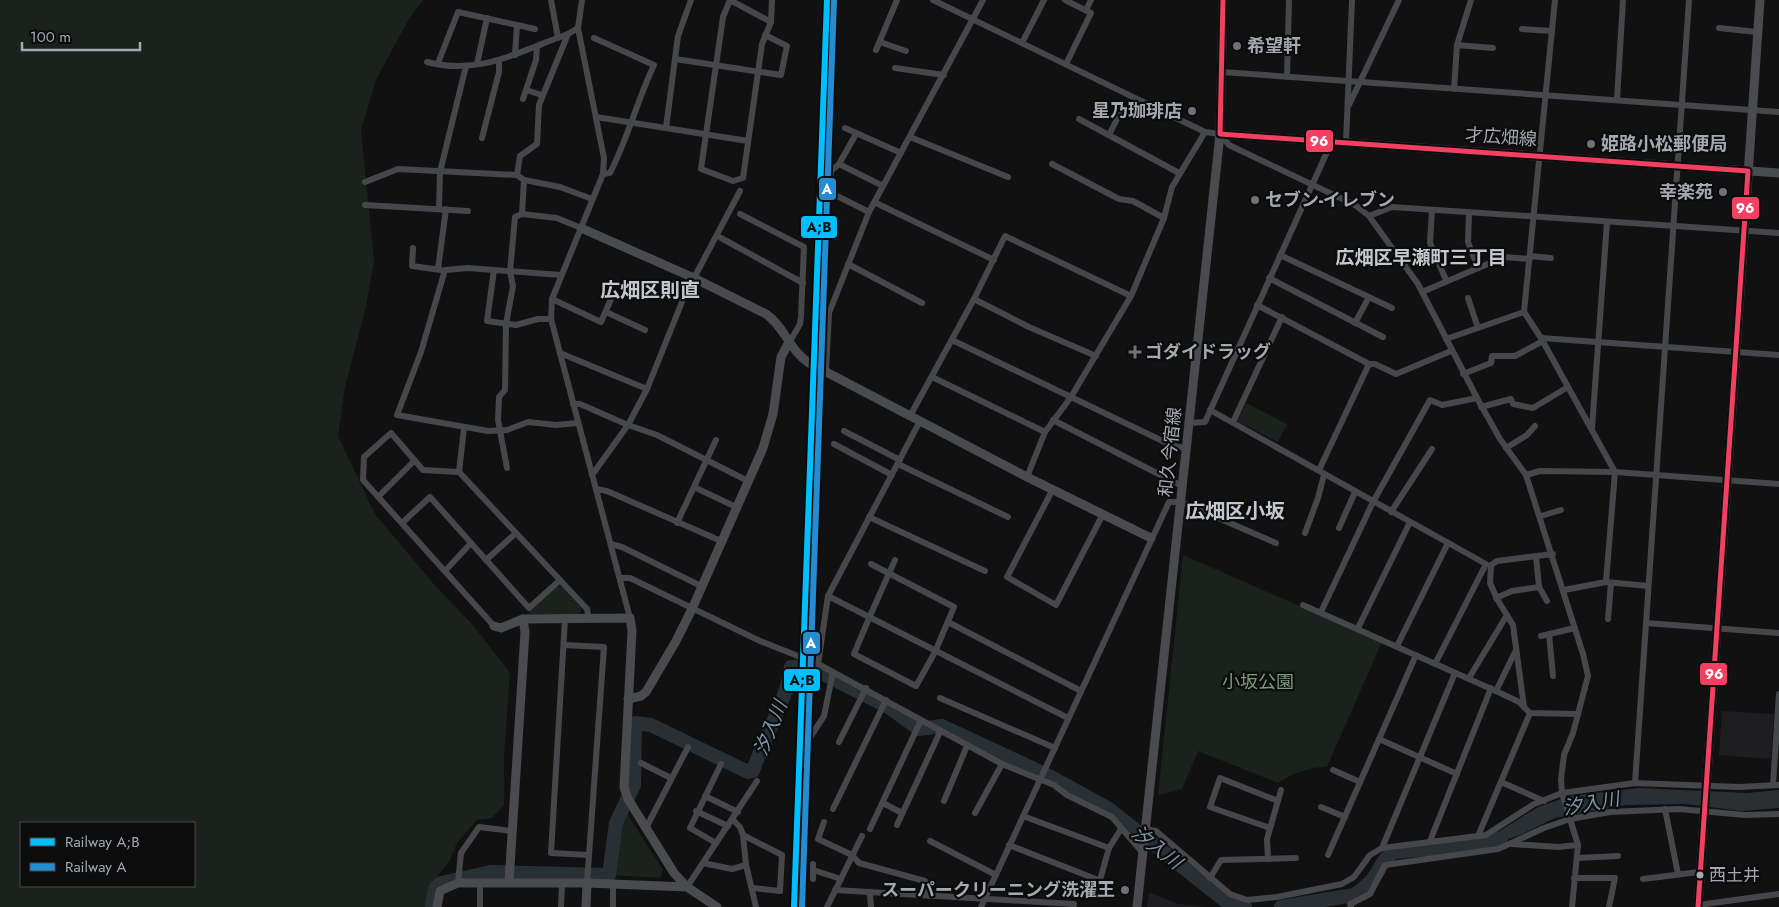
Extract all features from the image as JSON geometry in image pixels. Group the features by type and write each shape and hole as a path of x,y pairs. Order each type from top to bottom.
{"street":[{"path":"551,0 558,38"},
{"path":"582,0 578,28 604,158 603,174 552,299 551,319 630,618 632,631 624,787 628,799 647,826 674,873 687,887 717,907"},
{"path":"666,128 678,36 690,0"},
{"path":"771,22 730,0 724,17 701,170 733,181 743,178 758,71 765,35 771,22 772,0"},
{"path":"876,50 897,0"},
{"path":"826,371 829,313 869,212 876,203 883,186 944,75 982,0"},
{"path":"1022,43 1044,0"},
{"path":"1064,0 1091,13 1066,64"},
{"path":"1086,10 1091,0"},
{"name":"和久今宿線","path":"1137,907 1220,134 1223,0"},
{"path":"1287,77 1289,0"},
{"path":"1346,142 1352,0"},
{"path":"1348,108 1399,0"},
{"path":"1454,89 1457,45 1471,0"},
{"path":"1555,0 1524,312 1542,340 1615,472 1608,582 1608,619"},
{"path":"1617,100 1623,0"},
{"path":"1635,783 1689,0"},
{"path":"1760,0 1702,812 1698,906 1779,894"},
{"path":"937,1 1205,132 1220,134 1228,145 1312,183 1355,205 1369,216 1422,292 1481,406 1506,448 1526,475 1564,590 1588,676 1564,755 1562,793 1578,845 1572,907"},
{"path":"438,63 458,12 535,29"},
{"path":"477,64 487,18"},
{"path":"515,55 517,25"},
{"path":"427,62 466,66 500,61 568,34 578,28"},
{"path":"1719,28 1757,32"},
{"path":"1522,29 1552,31"},
{"path":"517,175 521,154 537,144 539,105 568,34"},
{"path":"675,59 781,75 787,46 765,35"},
{"path":"594,38 654,65 629,123 626,142 610,173 603,174"},
{"path":"880,42 906,51"},
{"path":"1457,45 1493,48"},
{"path":"523,99 536,60 537,46"},
{"path":"482,138 499,72 500,61"},
{"path":"466,66 440,172 442,208 441,270 421,352 397,415 464,428 500,431 528,422 556,425 578,423"},
{"path":"895,68 944,75"},
{"path":"1222,72 1779,112"},
{"path":"526,90 542,95"},
{"path":"1109,135 1122,109"},
{"path":"596,117 748,140"},
{"path":"1079,119 1179,173"},
{"path":"845,128 901,152"},
{"path":"1027,477 1046,432 1071,397 1131,296 1164,218 1172,187 1205,132"},
{"path":"856,134 839,164 832,171 829,192 869,212"},
{"name":"才広畑線","path":"1220,134 1779,173"},
{"path":"910,137 1008,177"},
{"path":"1190,422 1205,422 1332,141"},
{"path":"839,164 883,186"},
{"path":"1052,164 1119,200 1133,200 1164,218"},
{"path":"365,182 398,169 440,172 467,171 517,175 524,180 560,187 592,199"},
{"path":"522,214 524,180"},
{"path":"592,475 628,425 647,389 693,278 740,191"},
{"path":"876,203 994,260"},
{"path":"365,206 405,209 442,208 468,211"},
{"path":"1369,216 1392,207 1779,233"},
{"path":"1432,210 1430,243 1446,280"},
{"path":"1470,212 1468,242 1478,268"},
{"path":"507,468 500,431 500,397 505,390 506,324 513,286 510,272 515,217 522,214 557,218 693,278 770,317 783,330 788,344 801,358 1027,477 1151,538"},
{"path":"628,699 640,696 646,692 676,641 692,609 770,430 781,357 800,324 804,247 740,214"},
{"path":"1592,430 1607,222"},
{"path":"910,416 974,299 1005,236 1131,296"},
{"path":"721,238 802,282"},
{"path":"413,248 412,266 441,270 468,268 561,275"},
{"path":"1280,254 1392,308"},
{"path":"1422,292 1446,280 1504,257 1551,258"},
{"path":"848,264 922,303"},
{"path":"494,270 487,321 516,325 538,319 551,319"},
{"path":"1269,278 1383,337"},
{"path":"1355,323 1369,297"},
{"path":"1468,298 1478,328"},
{"path":"552,299 601,322 611,299"},
{"path":"974,299 1029,327 1096,356"},
{"path":"1257,305 1282,317 1328,344 1369,364 1375,364 1396,374 1451,351"},
{"path":"606,312 645,330"},
{"path":"1446,339 1524,312"},
{"path":"1233,422 1282,317"},
{"path":"952,340 1173,446 1186,448"},
{"path":"1463,374 1491,363 1492,356 1515,356 1542,340 1599,342 1779,355"},
{"path":"560,353 647,389"},
{"path":"1305,533 1318,498 1321,473 1369,364"},
{"path":"932,377 1046,432"},
{"path":"1481,406 1511,398 1513,404 1532,408 1568,388"},
{"path":"1321,612 1373,502 1430,400 1442,405 1477,398"},
{"path":"573,404 580,404 628,425 658,435 748,482"},
{"path":"1210,410 1391,512 1489,564"},
{"path":"818,664 828,596 920,420"},
{"path":"1053,420 1182,486"},
{"path":"1506,448 1526,435 1535,426"},
{"path":"459,472 464,428"},
{"path":"844,431 899,462 1008,517"},
{"path":"589,620 587,609 459,472 423,470 391,433 364,457 363,480 494,626 502,628 523,619 589,620 630,618"},
{"path":"677,523 716,440"},
{"path":"834,444 892,475"},
{"path":"1391,512 1432,449"},
{"path":"378,496 414,461"},
{"path":"1526,475 1540,471 1615,472 1779,484"},
{"path":"694,487 736,506"},
{"path":"596,489 606,491 721,541"},
{"path":"1053,489 1007,577 1056,605 1103,514"},
{"path":"1339,528 1355,492"},
{"path":"402,523 430,497 529,608 560,580"},
{"path":"981,907 1169,502 1181,502 1276,543"},
{"path":"1541,516 1561,510"},
{"path":"869,517 985,571"},
{"path":"1358,628 1410,522"},
{"path":"486,560 516,533"},
{"path":"445,571 471,543"},
{"path":"1397,646 1448,543"},
{"path":"611,544 622,547 701,586"},
{"path":"1435,664 1489,564 1497,561 1553,554"},
{"path":"1536,556 1539,587 1547,601"},
{"path":"871,564 889,573 954,607 935,652 916,686 854,654 868,617 889,573 895,560"},
{"path":"1489,564 1490,583 1496,598 1513,625 1515,652 1524,707"},
{"path":"620,578 630,578 760,641 818,664 866,688 940,732 1002,764 1040,779 1112,817 1121,829 1143,849"},
{"path":"1564,590 1608,582 1648,586"},
{"path":"1496,598 1512,591 1539,587"},
{"path":"828,596 1068,718"},
{"path":"1304,605 1469,678 1524,707 1530,713 1578,714"},
{"path":"1469,678 1507,615"},
{"path":"509,882 524,632 523,619"},
{"path":"565,619 551,853 589,855"},
{"path":"948,622 1081,691"},
{"path":"1646,623 1779,633"},
{"path":"1541,636 1575,628"},
{"path":"1549,634 1553,676"},
{"path":"564,645 604,648 586,907"},
{"path":"1430,841 1493,690 1515,652"},
{"path":"1328,855 1416,655"},
{"path":"811,736 824,716 833,672"},
{"path":"1382,848 1455,673"},
{"path":"839,742 866,688"},
{"path":"1145,829 1156,831 1230,894 1247,900 1277,897 1342,884 1354,877 1370,856 1382,848 1486,835 1544,801 1562,793 1635,783 1739,787 1776,785 1779,694"},
{"path":"940,698 1054,748"},
{"path":"833,809 886,700"},
{"path":"1478,836 1530,713"},
{"path":"870,829 921,720"},
{"path":"897,825 940,732"},
{"path":"1379,740 1457,774"},
{"path":"944,801 967,746"},
{"path":"647,826 688,747"},
{"path":"641,763 671,778"},
{"path":"716,843 690,828 696,811 720,764"},
{"path":"976,813 1002,764"},
{"path":"1333,770 1360,782"},
{"path":"1270,828 1210,807 1220,778 1278,801"},
{"path":"687,887 757,781"},
{"path":"1501,782 1544,801"},
{"path":"1268,859 1267,838 1281,790"},
{"path":"704,796 738,812"},
{"path":"882,803 902,813"},
{"path":"1321,807 1345,817"},
{"path":"1665,809 1678,874"},
{"path":"1350,907 1350,904 1370,894 1385,865 1498,849 1544,828 1570,819 1610,812 1665,809 1779,814"},
{"path":"696,811 728,826"},
{"path":"1023,816 1109,848"},
{"path":"733,820 740,827 743,835 746,865 756,907"},
{"path":"824,822 818,838 852,855 859,863 925,881 929,896"},
{"path":"458,883 460,853 480,828 512,831"},
{"path":"1010,845 1103,882 1109,848 1121,829"},
{"path":"743,835 782,856 780,891 752,888"},
{"path":"828,907 862,836"},
{"path":"930,841 996,875"},
{"path":"1510,844 1558,847 1578,845"},
{"path":"1576,858 1618,856"},
{"path":"1210,878 1222,860 1296,858"},
{"path":"702,863 732,869 746,865"},
{"path":"814,879 813,867 841,879"},
{"path":"1643,879 1699,872"},
{"path":"1574,878 1615,878 1609,907"},
{"path":"437,907 440,891 458,883 587,883 687,887"},
{"path":"480,883 480,907"},
{"path":"561,907 562,883"},
{"path":"613,884 613,907"},
{"path":"835,890 870,894 985,898 1074,904 1073,907"},
{"path":"870,894 871,907"}],"shaded area":[{"path":"1722,711 1774,714 1771,759 1719,755"},
{"path":"1149,892 1178,904 1206,907 1147,907"}],"green space":[{"path":"0,0 423,0 409,19 376,80 361,130 374,261 366,307 345,387 338,436 375,514 438,589 473,625 510,673 504,757 504,805 492,818 477,820 457,843 449,862 438,875 428,897 427,907 0,907"},
{"path":"1246,403 1287,424 1278,442 1237,421"},
{"name":"小坂公園","path":"1183,555 1382,642 1327,767 1301,771 1278,783 1198,751 1182,789 1158,795"},
{"path":"557,586 562,587 582,609 579,615 530,614 529,612"},
{"path":"624,809 663,870 660,878 611,875 617,824"}],"water":[{"path":"1639,788 1747,793 1779,790 1779,808 1741,811 1687,804 1626,805 1555,818 1520,835 1494,844 1458,841 1490,837 1538,807 1570,796"}],"waterway":[{"name":"汐入川","path":"432,907 435,889 441,883 491,872 609,875 616,823 634,785 635,723 651,725 748,772 753,771 780,706 791,667 808,666 890,708 919,729 942,726 1049,776 1109,809 1228,903 1245,907"},
{"name":"汐入川","path":"1281,907 1354,895 1370,882 1386,858 1395,852 1483,844 1501,838"}],"rail line":[{"name":"A;B","path":"794,907 827,0"},
{"name":"A","path":"802,907 834,0"}],"transit line":[{"name":"96","path":"1223,0 1220,134 1748,171 1698,907"}],"place":[{"name":"希望軒","path":"1237,46"},
{"name":"星乃珈琲店","path":"1192,111"},
{"name":"姫路小松郵便局","path":"1591,144"},
{"name":"幸楽苑","path":"1723,192"},
{"name":"セブン-イレブン","path":"1255,200"},
{"name":"ゴダイドラッグ","path":"1135,352"},
{"name":"西土井","path":"1700,875"},
{"name":"スーパークリーニング洗濯王","path":"1125,890"}],"district":[{"name":"広畑区早瀬町三丁目","path":"1421,257"},
{"name":"広畑区則直","path":"650,290"},
{"name":"広畑区小坂","path":"1235,511"}]}
